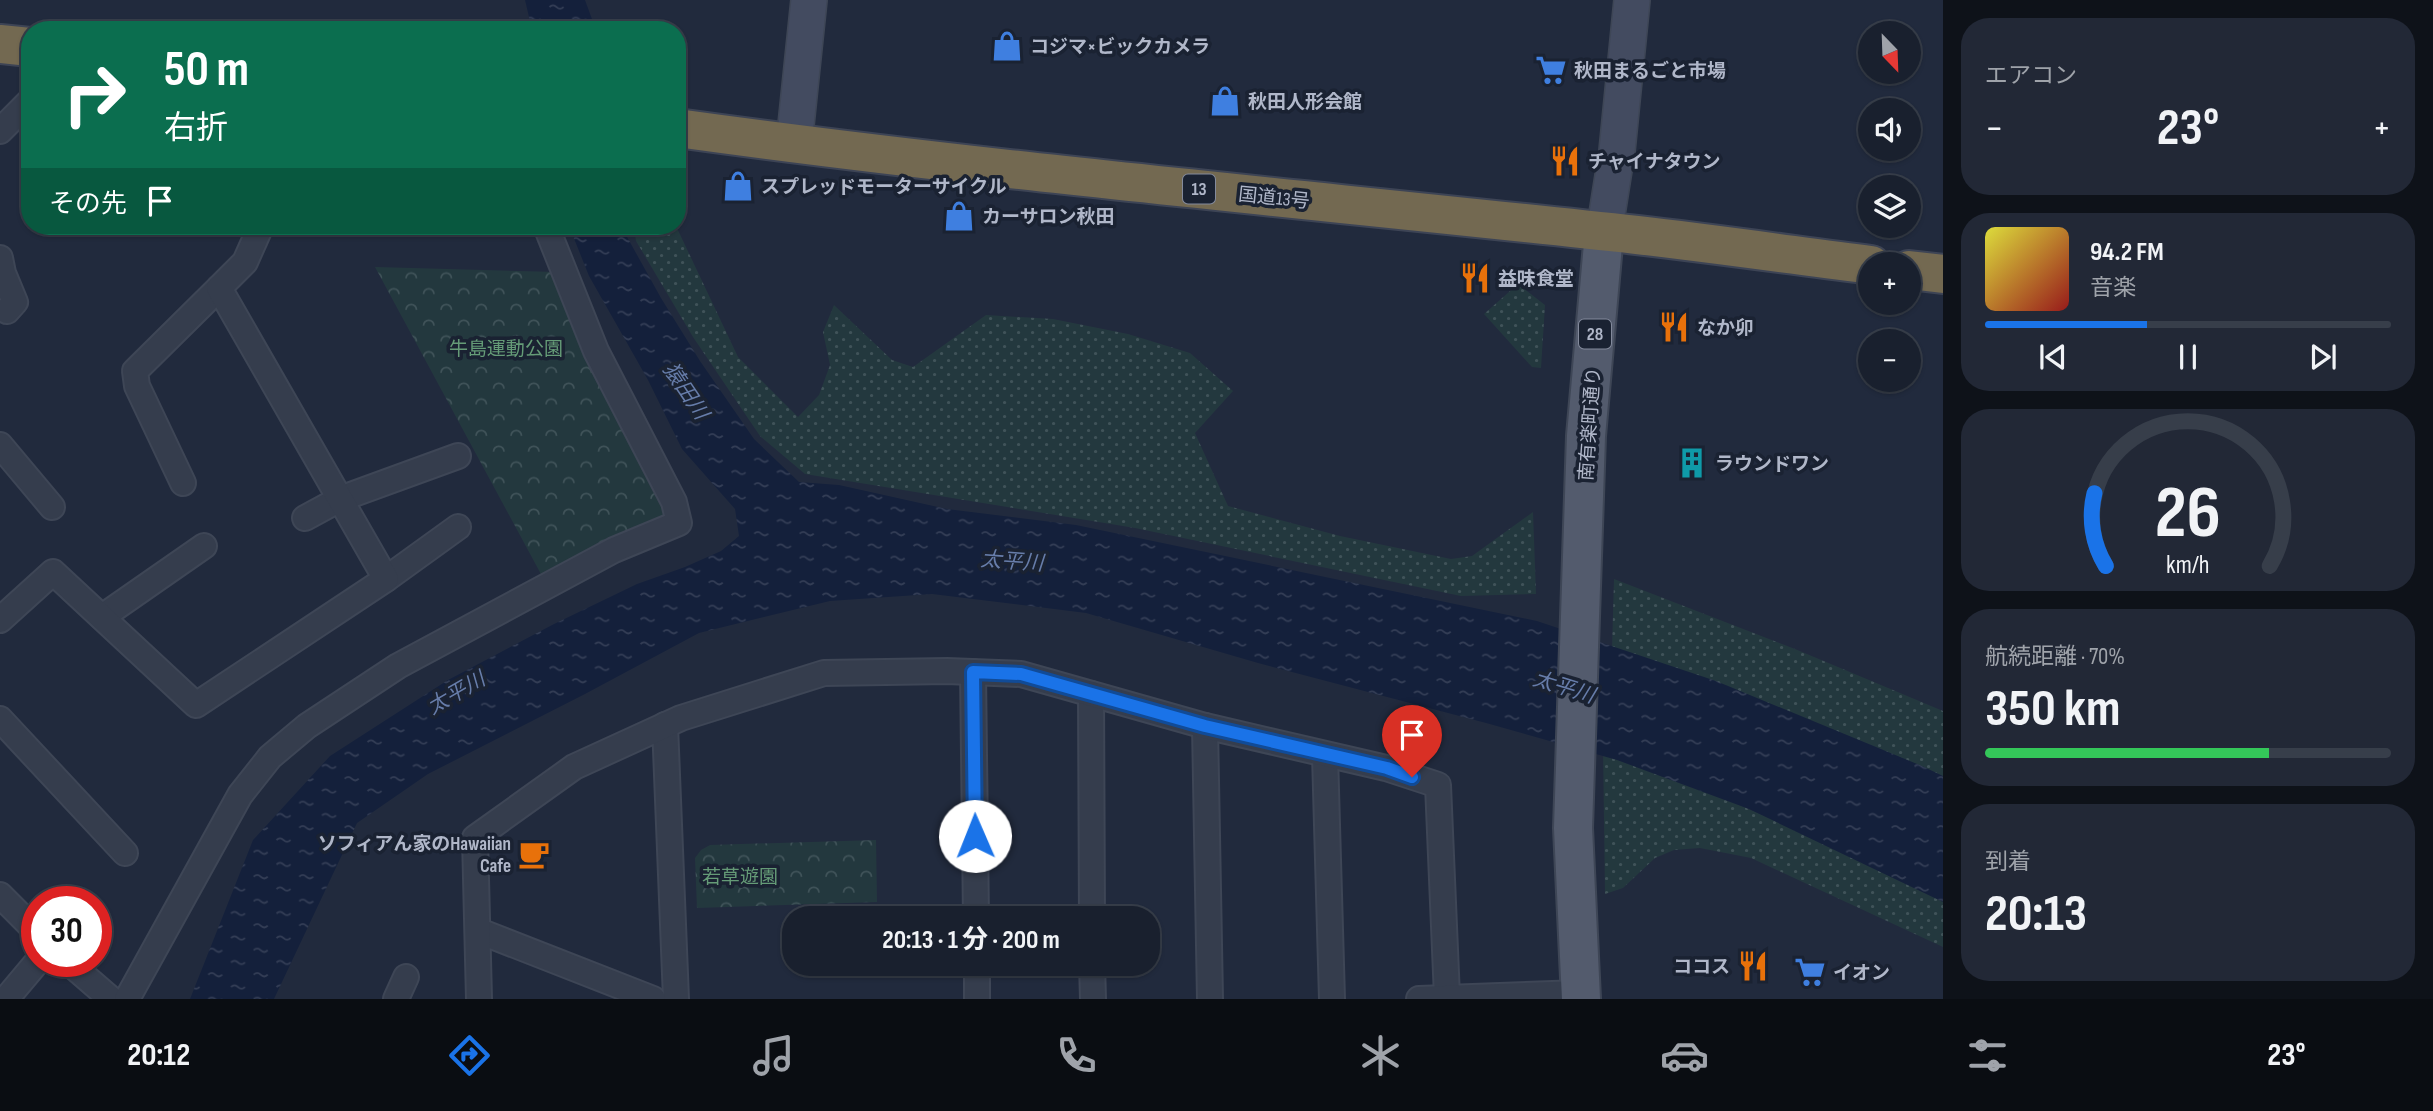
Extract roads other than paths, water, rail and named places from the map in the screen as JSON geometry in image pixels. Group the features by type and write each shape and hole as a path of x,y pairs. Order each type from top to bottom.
{"highway":[{"path":"0,44 21,46"},
{"name":"国道13号","path":"686,129 794,144 1858,263"},
{"path":"1921,271 1943,274"}],"main road":[{"name":"南有楽町通り","path":"1581,996 1573,828 1586,436 1604,233"}],"street":[{"path":"794,144 809,0"},
{"path":"1604,233 1617,151 1632,0"},
{"path":"0,131 21,110"},
{"path":"183,483 137,386 135,371 245,262 257,235"},
{"path":"127,999 240,795 270,757 307,726 398,666 614,550 679,523 674,502 596,351 550,235"},
{"path":"0,258 15,302 7,311"},
{"path":"219,288 386,579"},
{"path":"0,445 52,507"},
{"path":"305,518 340,499 458,456"},
{"path":"0,620 53,572 196,705 386,579 458,527"},
{"path":"102,617 204,546"},
{"path":"973,672 976,906"},
{"path":"479,999 475,838 574,767 681,718 824,673 973,672 1021,674 1205,726 1387,768 1438,785 1447,997"},
{"path":"1091,694 1092,906"},
{"path":"0,719 125,853"},
{"path":"665,725 676,999"},
{"path":"1205,726 1210,999"},
{"path":"1325,755 1332,999"},
{"path":"0,895 21,916"},
{"path":"479,931 653,999"},
{"path":"977,976 978,999"},
{"path":"1092,976 1093,999"},
{"path":"6,999 25,977"},
{"path":"86,977 111,999"},
{"path":"1419,999 1581,996"}],"water":[{"path":"525,0 585,0 593,21 530,21"},
{"path":"573,235 626,235 700,361 754,439 799,482 839,485 947,509 1076,525 1537,621 1716,681 1922,766 1943,776 1943,902 1749,809 1617,760 1258,663 1086,613 932,594 830,601 699,633 428,774 357,823 274,999 190,999 253,840 330,756 448,680 637,584 721,551 739,536 735,509 682,449 648,380 589,276"}],"place":[{"name":"コジマ×ビックカメラ","path":"1007,46"},
{"name":"秋田まるごと市場","path":"1551,70"},
{"name":"秋田人形会館","path":"1225,101"},
{"name":"チャイナタウン","path":"1565,161"},
{"name":"スプレッドモーターサイクル","path":"738,186"},
{"name":"カーサロン秋田","path":"959,216"},
{"name":"益味食堂","path":"1475,278"},
{"name":"なか卯","path":"1674,327"},
{"name":"ラウンドワン","path":"1692,463"},
{"name":"ソフィアん家のHawaiian Cafe","path":"534,854"},
{"name":"ココス","path":"1753,966"},
{"name":"イオン","path":"1810,972"}],"park label":[{"name":"牛島運動公園","path":"506,348"},
{"name":"若草遊園","path":"740,876"}],"water label":[{"name":"猿田川","path":"686,391"},
{"name":"太平川","path":"1012,561"},
{"name":"太平川","path":"1564,687"},
{"name":"太平川","path":"456,693"}]}
